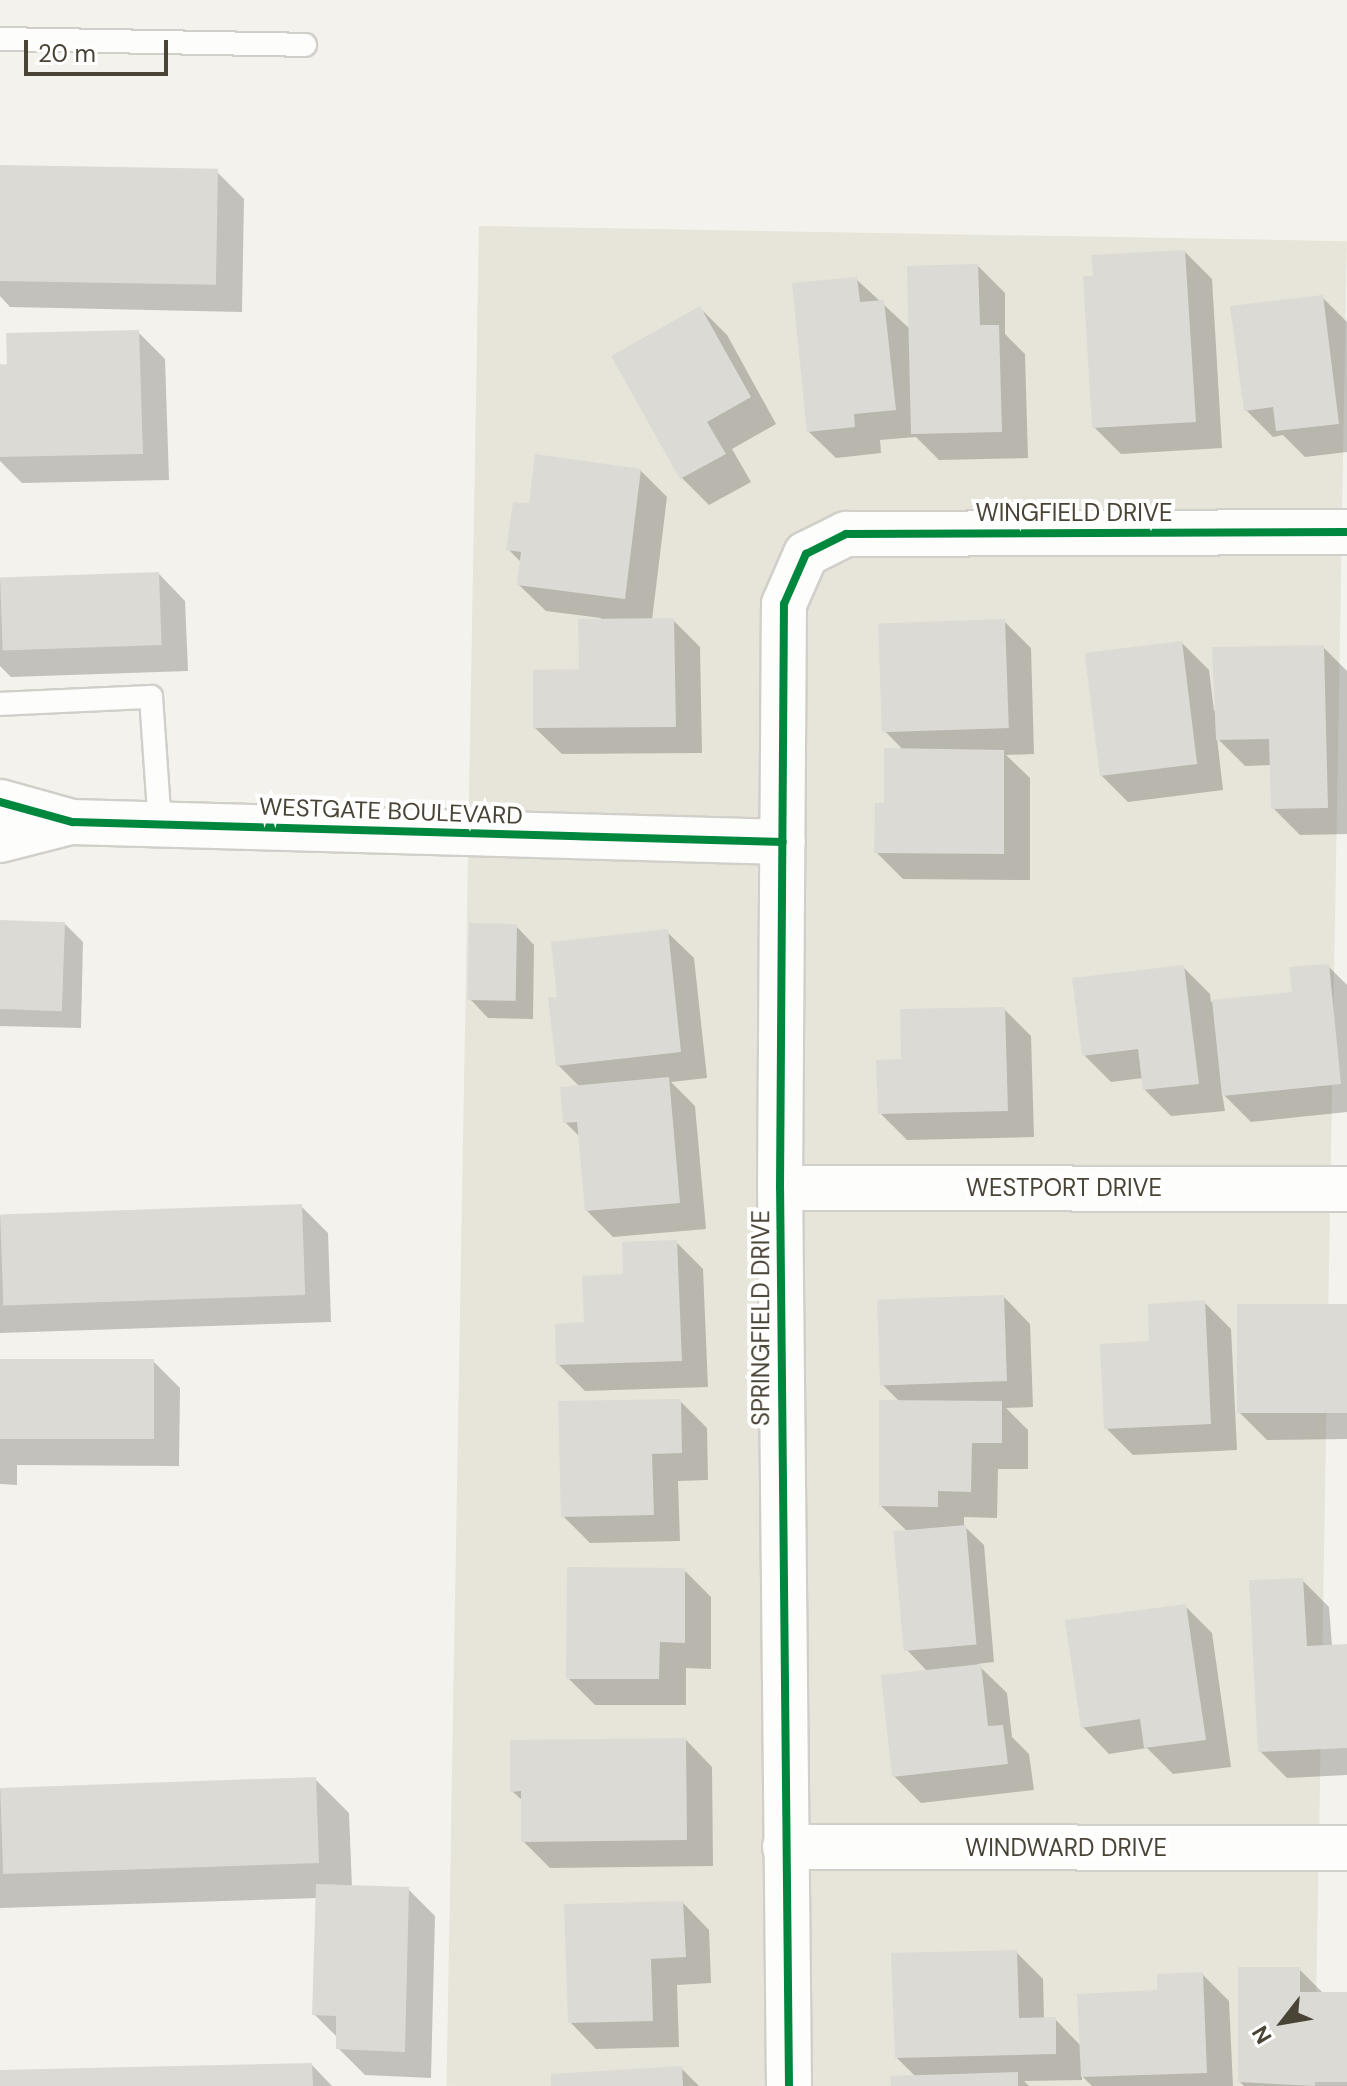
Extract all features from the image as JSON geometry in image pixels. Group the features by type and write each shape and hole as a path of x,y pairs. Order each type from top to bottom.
{"street":[{"name":"WINGFIELD DRIVE","path":"806,554 846,534 1347,532"},
{"name":"SPRINGFIELD DRIVE","path":"789,2086 780,1188 784,604 806,554"},
{"name":"WESTGATE BOULEVARD","path":"0,802 72,822 783,842"},
{"name":"WESTGATE BOULEVARD","path":"0,840 72,822"},
{"name":"WESTPORT DRIVE","path":"780,1188 1347,1189"},
{"name":"WINDWARD DRIVE","path":"785,1847 1347,1848"}],"lane":[{"path":"0,39 305,45"},
{"path":"0,704 151,697 160,825"}],"shaded area":[{"path":"479,226 1347,241 1315,2086 447,2086"}],"building":[{"path":"0,165 218,169 216,285 0,281"},
{"path":"1185,250 1196,422 1092,428 1083,276 1093,276 1091,255"},
{"path":"978,264 980,325 999,325 1002,432 911,434 907,266"},
{"path":"857,277 860,302 884,300 896,410 854,414 855,427 807,432 792,283"},
{"path":"1323,295 1339,424 1276,431 1273,407 1244,411 1230,306"},
{"path":"700,306 751,397 707,422 726,454 680,479 611,356"},
{"path":"139,330 143,454 0,457 0,364 7,365 6,333"},
{"path":"535,454 641,469 625,599 517,585 521,552 506,550 513,502 529,503"},
{"path":"159,572 162,645 3,651 0,578"},
{"path":"674,618 676,727 533,728 533,670 579,669 578,619"},
{"path":"1005,619 1009,728 882,732 878,623"},
{"path":"1182,641 1197,764 1100,776 1085,653"},
{"path":"1324,645 1328,808 1271,809 1269,739 1216,740 1212,647"},
{"path":"884,748 1004,750 1004,854 874,853 875,803 884,803"},
{"path":"0,920 65,922 62,1011 0,1009"},
{"path":"469,923 517,924 516,1001 468,1000"},
{"path":"668,929 681,1052 556,1066 548,997 557,997 551,942"},
{"path":"1329,964 1341,1084 1222,1096 1212,1000 1292,992 1289,967"},
{"path":"1184,965 1199,1084 1143,1090 1138,1049 1082,1056 1072,978"},
{"path":"1005,1007 1008,1111 878,1114 876,1060 901,1059 900,1009"},
{"path":"669,1077 680,1203 585,1211 577,1122 563,1123 560,1087"},
{"path":"302,1204 305,1295 3,1305 0,1215"},
{"path":"677,1240 682,1361 556,1365 555,1324 584,1322 582,1276 623,1274 622,1242"},
{"path":"1004,1295 1007,1381 880,1385 877,1299"},
{"path":"1205,1300 1211,1424 1104,1429 1100,1344 1149,1341 1148,1304"},
{"path":"1237,1304 1347,1304 1347,1413 1237,1413"},
{"path":"0,1359 154,1359 154,1439 0,1439"},
{"path":"681,1399 682,1453 652,1454 654,1515 561,1517 558,1401"},
{"path":"879,1400 1002,1401 1002,1443 972,1443 971,1492 938,1491 938,1507 879,1506"},
{"path":"966,1525 976,1645 904,1651 893,1531"},
{"path":"567,1567 685,1568 685,1643 660,1642 659,1679 566,1679"},
{"path":"1303,1578 1307,1646 1347,1644 1347,1748 1258,1752 1249,1580"},
{"path":"1186,1604 1206,1740 1144,1748 1140,1719 1081,1728 1065,1620"},
{"path":"981,1664 988,1726 1003,1725 1008,1764 892,1777 881,1675"},
{"path":"686,1738 687,1840 521,1842 521,1791 510,1792 510,1740"},
{"path":"316,1777 319,1863 3,1874 0,1788"},
{"path":"316,1884 409,1887 405,2052 336,2049 336,2016 312,2015"},
{"path":"683,1901 686,1957 651,1959 653,2021 568,2023 564,1904"},
{"path":"1017,1950 1019,2018 1056,2017 1056,2054 895,2058 891,1953"},
{"path":"1238,1967 1300,1967 1300,1992 1347,1992 1347,2082 1315,2082 1315,2086 1238,2082"},
{"path":"1203,1972 1207,2073 1081,2077 1077,1994 1157,1990 1157,1974"},
{"path":"312,2063 313,2086 0,2086 0,2070"},
{"path":"682,2066 683,2086 551,2086 551,2074"},
{"path":"1018,2072 1018,2086 891,2086 890,2076"}],"cycle path":[{"path":"789,2086 780,1188 784,604 806,554 846,534 1347,532"},
{"path":"0,802 72,822 783,842"}]}
